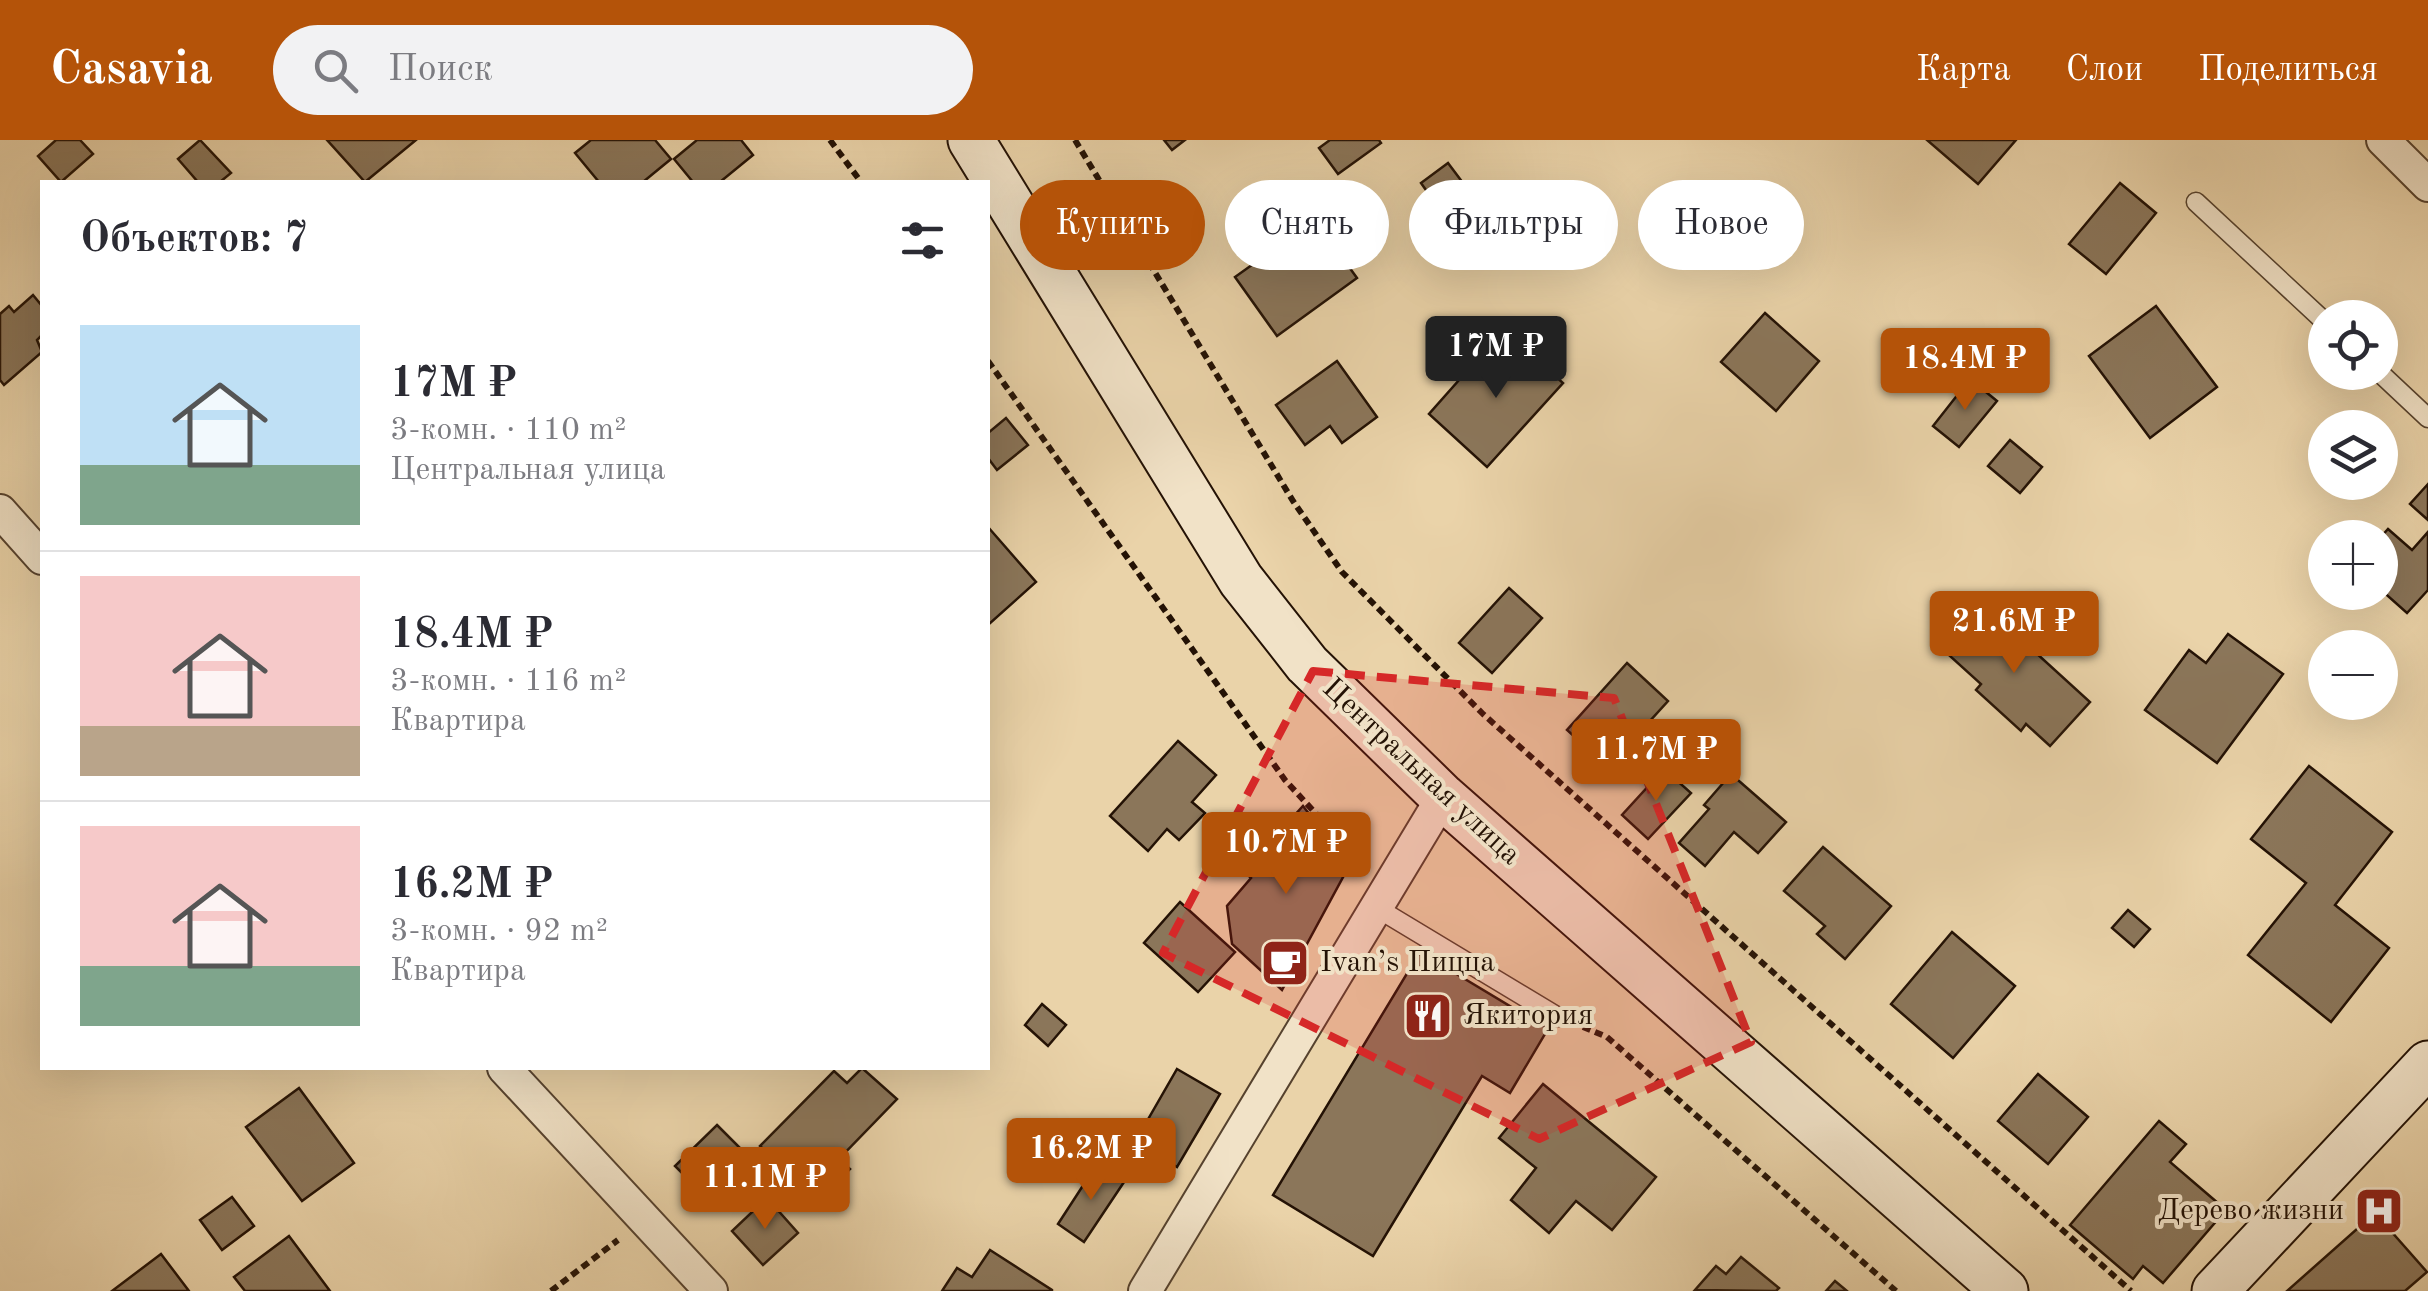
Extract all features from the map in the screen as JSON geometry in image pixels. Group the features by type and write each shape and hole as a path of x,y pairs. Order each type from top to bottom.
{"main road":[{"name":"Центральная улица","path":"971,140 1241,580 1307,664 1443,798 2005,1291"},
{"path":"2215,1291 2428,1064"}],"street":[{"path":"2384,140 2428,185"},
{"path":"0,511 40,556"},
{"path":"1145,1291 1443,798"},
{"path":"506,1070 711,1291"}],"lane":[{"path":"2196,202 2308,306"},
{"path":"2398,389 2428,418"},
{"path":"1382,900 1558,1017"}],"path":[{"path":"830,140 860,180"},
{"path":"1074,140 1293,502 1342,572 1483,714 2130,1291"},
{"path":"990,364 1285,780 1382,900"},
{"path":"1558,1017 1607,1037 1896,1291"},
{"path":"552,1291 644,1221"}],"highlighted area":[{"path":"1313,671 1614,698 1751,1042 1539,1139 1163,953"}],"building":[{"path":"56,140 80,140 93,154 63,180 38,156"},
{"path":"200,140 231,173 222,180 196,180 178,159"},
{"path":"327,140 416,140 367,180"},
{"path":"591,140 655,140 671,159 645,180 597,180 575,153"},
{"path":"697,140 741,140 753,155 722,180 691,180 674,159"},
{"path":"1164,140 1185,140 1172,150"},
{"path":"1330,140 1381,143 1338,174 1319,148"},
{"path":"1927,140 2016,140 1978,184"},
{"path":"1448,163 1461,180 1425,180"},
{"path":"2120,183 2156,213 2106,274 2069,244"},
{"path":"1245,270 1351,270 1357,278 1277,336 1235,277"},
{"path":"33,295 40,304 40,354 4,385 0,380 0,314 9,306 14,312"},
{"path":"2156,306 2217,387 2150,438 2089,356"},
{"path":"1765,313 1819,361 1776,411 1721,362"},
{"path":"1511,336 1563,383 1487,467 1429,414 1475,362 1482,369"},
{"path":"1337,361 1377,417 1342,443 1330,426 1305,445 1276,405"},
{"path":"1970,379 1997,401 1959,447 1933,426"},
{"path":"1006,418 1028,445 997,470 990,461 990,431"},
{"path":"2010,440 2042,467 2020,493 1988,466"},
{"path":"2428,484 2428,520 2410,504"},
{"path":"990,529 1036,582 990,623"},
{"path":"2428,532 2428,590 2407,613 2398,605 2398,538 2412,550"},
{"path":"1509,588 1542,618 1492,673 1459,643"},
{"path":"1980,602 2090,702 2050,746 2026,724 2021,731 1976,690 1981,684 1940,647"},
{"path":"2228,634 2283,674 2217,763 2145,710 2189,650 2206,663"},
{"path":"1627,663 1668,701 1608,767 1567,730"},
{"path":"1178,741 1216,775 1192,802 1205,813 1179,840 1167,829 1148,851 1110,816"},
{"path":"2309,766 2392,832 2335,905 2389,948 2331,1022 2248,955 2306,883 2251,839"},
{"path":"1664,769 1691,793 1648,839 1622,815"},
{"path":"1731,774 1786,822 1758,853 1734,832 1705,866 1679,843 1709,809 1704,805"},
{"path":"1303,806 1349,866 1282,990 1232,944 1227,906 1251,878 1244,871"},
{"path":"1823,847 1891,906 1845,959 1817,934 1825,926 1784,891"},
{"path":"1180,902 1235,952 1198,992 1144,943"},
{"path":"2128,910 2150,929 2134,947 2112,928"},
{"path":"1952,932 2015,986 1953,1058 1891,1004"},
{"path":"1420,952 1548,1029 1510,1093 1482,1076 1373,1256 1273,1195"},
{"path":"1042,1004 1066,1025 1048,1046 1025,1025"},
{"path":"1177,1069 1220,1094 1177,1167 1135,1142"},
{"path":"864,1070 897,1099 839,1159 850,1169 821,1197 811,1188 791,1208 758,1175 774,1159 760,1146 834,1071 847,1083"},
{"path":"2038,1074 2088,1117 2048,1164 1998,1121"},
{"path":"1543,1084 1656,1177 1612,1230 1576,1201 1549,1233 1511,1200 1536,1168 1499,1138"},
{"path":"299,1088 354,1163 302,1201 246,1127"},
{"path":"2159,1121 2186,1144 2170,1162 2226,1210 2163,1283 2143,1266 2133,1279 2070,1225"},
{"path":"717,1125 743,1151 700,1191 675,1166"},
{"path":"1097,1164 1124,1182 1084,1242 1058,1224"},
{"path":"232,1197 254,1226 222,1250 200,1220"},
{"path":"767,1198 798,1233 763,1265 732,1231"},
{"path":"2375,1213 2427,1272 2405,1291 2287,1291"},
{"path":"289,1236 330,1291 245,1291 234,1277"},
{"path":"990,1250 1052,1291 942,1291 957,1268 972,1277"},
{"path":"161,1254 189,1291 112,1291"},
{"path":"1741,1257 1779,1288 1695,1290 1716,1266 1726,1274"},
{"path":"1835,1281 1847,1291 1826,1291"}],"place":[{"name":"Ivan’s Пицца","path":"1285,963"},
{"name":"Якитория","path":"1428,1016"},
{"name":"Дерево жизни","path":"2379,1211"}]}
